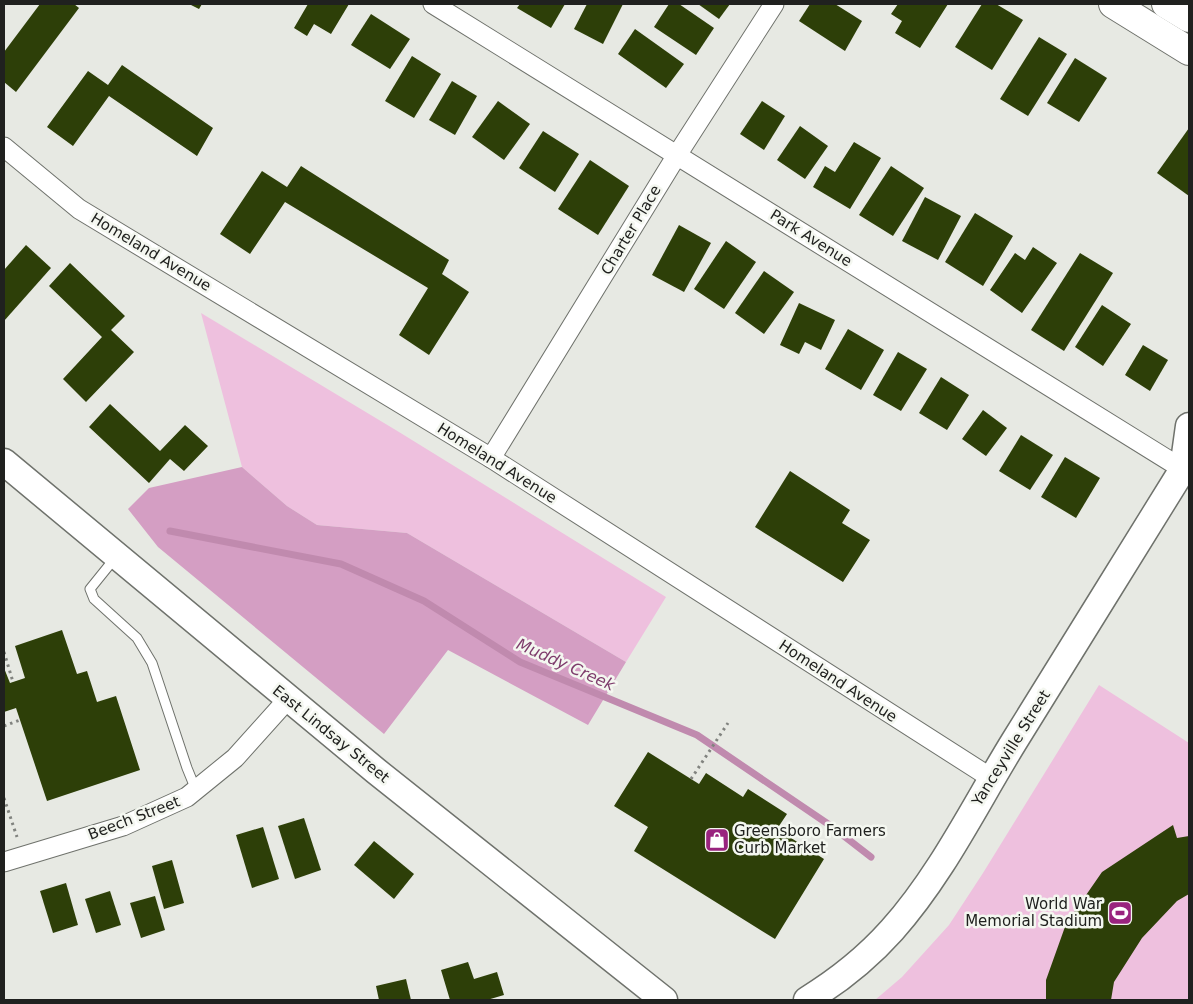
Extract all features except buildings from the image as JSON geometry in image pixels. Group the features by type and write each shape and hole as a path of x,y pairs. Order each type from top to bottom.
{"main road":[{"path":"1113,4 1189,51"},
{"path":"1166,4 1189,18"}],"street":[{"name":"Park Avenue","path":"434,4 1187,469"},
{"name":"Charter Place","path":"491,458 677,155 774,4"},
{"name":"Homeland Avenue","path":"4,146 79,209 491,458 991,778"},
{"name":"Yanceyville Street","path":"807,1000 857,965 912,906 1187,469 1189,426"},
{"name":"East Lindsay Street","path":"4,462 376,771 664,1000"},
{"name":"Beech Street","path":"4,862 123,826 187,797 234,758 288,698"}],"lane":[{"path":"117,556 90,589 94,599 137,638 152,663 186,768 196,790"}],"path":[{"path":"4,652 13,682"},
{"path":"4,726 20,720"},
{"path":"691,779 728,723"},
{"path":"4,798 24,856"}],"shaded area":[{"path":"201,313 399,432 666,597 626,662 407,533 317,525 287,506 242,467"},
{"path":"242,467 287,506 317,525 407,533 626,662 588,725 448,650 384,734 158,547 128,509 149,488"},
{"path":"1099,685 1189,743 1189,1000 875,1000 902,977 949,925"}],"waterway":[{"name":"Muddy Creek","path":"170,531 341,564 424,601 520,662 697,735 831,826 871,857"}],"place":[{"name":"Greensboro Farmers Curb Market","path":"717,840"},
{"name":"World War Memorial Stadium","path":"1120,913"}]}
